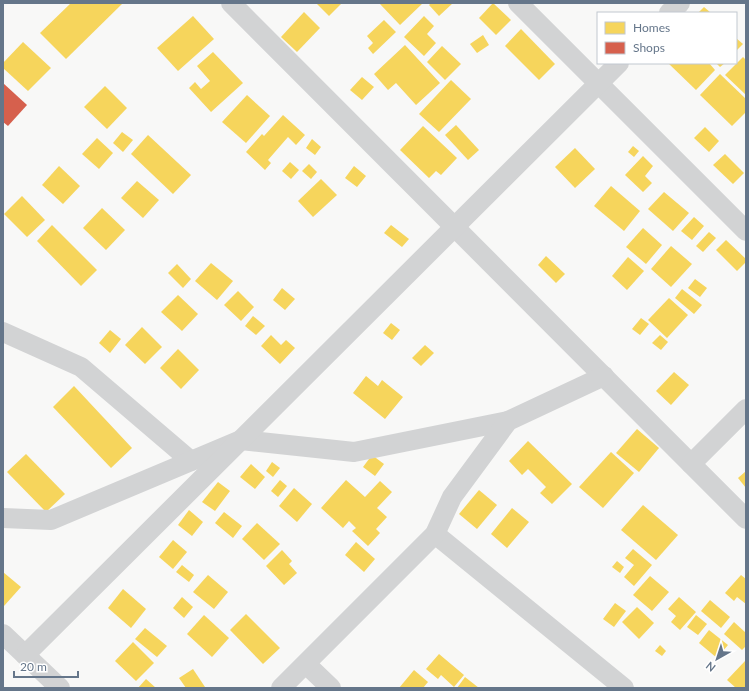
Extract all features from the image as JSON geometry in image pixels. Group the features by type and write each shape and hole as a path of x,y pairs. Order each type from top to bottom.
{"street":[{"path":"231,3 746,519"},
{"path":"518,3 746,231"},
{"path":"671,12 680,3"},
{"path":"25,655 618,64"},
{"path":"3,332 81,367 191,461"},
{"path":"3,518 51,520 241,440 354,452 508,422 604,376"},
{"path":"691,464 746,409"},
{"path":"281,688 434,534 452,497 508,422"},
{"path":"434,534 624,688"},
{"path":"3,634 60,688"},
{"path":"306,664 331,688"}],"building: Homes":[{"path":"71,3 123,3 66,59 40,33"},
{"path":"316,3 342,3 329,16"},
{"path":"379,3 423,3 400,25"},
{"path":"431,3 453,3 439,16 429,5"},
{"path":"493,3 511,20 496,35 479,18"},
{"path":"704,7 710,12 699,12"},
{"path":"304,12 320,28 297,52 281,37"},
{"path":"193,16 214,39 178,71 157,48"},
{"path":"424,16 434,26 427,34 436,43 424,56 404,37"},
{"path":"384,20 396,32 373,54 368,48 373,43 367,36"},
{"path":"521,29 555,64 539,80 505,46"},
{"path":"483,35 489,45 477,53 470,44"},
{"path":"737,39 743,44 737,50"},
{"path":"23,42 51,68 28,91 3,68 3,63"},
{"path":"405,45 440,83 416,105 396,83 388,90 374,74"},
{"path":"442,46 461,64 445,80 427,62"},
{"path":"213,52 243,83 211,112 189,88 195,82 201,89 210,81 197,66"},
{"path":"743,57 746,60 746,95 725,75"},
{"path":"669,64 710,64 715,70 696,90"},
{"path":"717,64 724,64 720,67"},
{"path":"720,74 746,99 746,112 732,126 700,95"},
{"path":"362,77 374,87 362,100 350,90"},
{"path":"451,80 471,99 439,132 419,114"},
{"path":"105,86 127,108 107,129 84,107"},
{"path":"247,95 270,116 246,143 222,122"},
{"path":"283,115 305,135 296,145 288,137 268,160 271,163 265,170 246,152 262,134 264,136"},
{"path":"456,125 479,150 468,160 445,135"},
{"path":"423,126 457,158 441,175 436,171 429,178 400,150"},
{"path":"705,127 719,141 709,152 694,138"},
{"path":"122,132 133,140 123,152 113,143"},
{"path":"148,135 191,175 173,194 131,154"},
{"path":"97,138 113,153 99,169 82,154"},
{"path":"312,139 321,147 315,155 306,148"},
{"path":"633,146 639,151 634,157 628,152"},
{"path":"575,148 595,169 575,188 555,167"},
{"path":"725,154 744,173 733,184 713,165"},
{"path":"643,156 653,166 645,176 652,183 643,192 625,175"},
{"path":"290,162 299,170 291,179 282,171"},
{"path":"309,164 317,172 311,179 302,171"},
{"path":"59,166 80,186 63,204 42,185"},
{"path":"354,166 366,176 357,187 345,178"},
{"path":"321,179 337,195 313,217 298,201"},
{"path":"137,181 159,200 143,218 121,198"},
{"path":"611,186 640,211 624,231 594,206"},
{"path":"664,192 689,213 673,231 648,209"},
{"path":"22,196 45,220 27,237 4,214"},
{"path":"102,208 125,230 106,250 83,228"},
{"path":"694,217 704,226 692,240 681,231"},
{"path":"52,225 97,270 81,286 37,241"},
{"path":"391,225 409,239 402,247 384,233"},
{"path":"643,228 662,245 646,264 626,247"},
{"path":"709,232 716,238 703,252 696,246"},
{"path":"726,240 746,259 746,262 737,271 716,250"},
{"path":"671,246 692,264 671,287 651,269"},
{"path":"546,256 565,274 556,283 538,265"},
{"path":"628,257 644,271 627,290 612,276"},
{"path":"211,263 233,281 217,300 195,281"},
{"path":"177,264 191,279 183,288 168,273"},
{"path":"695,279 707,288 700,297 688,288"},
{"path":"282,288 295,299 285,310 273,300"},
{"path":"682,289 702,305 694,314 675,298"},
{"path":"238,291 254,307 241,321 224,305"},
{"path":"178,295 198,314 182,331 161,312"},
{"path":"669,298 688,315 667,338 648,320"},
{"path":"253,316 265,326 256,335 245,326"},
{"path":"641,318 649,324 640,335 632,329"},
{"path":"391,323 400,330 392,340 383,333"},
{"path":"142,327 162,347 145,364 125,345"},
{"path":"110,330 121,339 110,353 99,343"},
{"path":"271,335 281,345 286,340 295,348 280,364 261,346"},
{"path":"660,335 668,342 661,350 652,343"},
{"path":"425,345 434,353 421,366 412,358"},
{"path":"178,349 199,370 181,389 160,368"},
{"path":"674,372 689,385 671,405 656,391"},
{"path":"366,376 378,386 382,380 403,397 385,419 353,393"},
{"path":"74,386 132,448 111,468 53,407"},
{"path":"637,429 659,448 639,472 616,453"},
{"path":"528,441 572,484 552,504 540,493 546,487 528,469 522,475 509,461"},
{"path":"611,452 634,473 603,508 579,487"},
{"path":"26,454 65,494 46,512 7,472"},
{"path":"372,455 384,464 375,476 363,467"},
{"path":"272,462 280,468 273,477 266,471"},
{"path":"251,464 265,477 255,489 240,477"},
{"path":"746,471 746,488 738,478"},
{"path":"280,480 287,486 278,497 271,491"},
{"path":"346,480 365,497 380,481 392,492 377,508 387,517 376,529 380,533 368,546 352,531 356,528 349,521 343,528 321,508"},
{"path":"218,482 230,491 215,511 202,502"},
{"path":"294,488 312,504 297,522 279,506"},
{"path":"479,490 497,505 477,529 459,514"},
{"path":"643,505 678,535 656,560 621,530"},
{"path":"512,508 529,522 507,548 491,534"},
{"path":"189,510 203,522 192,536 178,525"},
{"path":"224,512 242,526 233,538 215,523"},
{"path":"257,523 280,544 264,560 242,539"},
{"path":"173,540 187,552 173,569 159,557"},
{"path":"356,542 375,559 364,572 345,555"},
{"path":"633,549 652,565 634,586 624,577 634,565 625,558"},
{"path":"282,550 292,561 289,564 297,573 284,585 266,566"},
{"path":"617,561 624,567 620,573 612,567"},
{"path":"182,565 194,575 189,582 176,572"},
{"path":"3,572 21,587 4,606 3,605"},
{"path":"208,575 228,592 214,609 193,592"},
{"path":"741,575 746,579 746,604 737,597 734,601 725,593"},
{"path":"650,576 669,592 652,611 633,595"},
{"path":"123,589 146,609 131,628 108,608"},
{"path":"182,597 193,607 184,618 173,608"},
{"path":"679,597 696,612 680,630 671,622 676,616 668,609"},
{"path":"710,600 730,617 721,628 701,611"},
{"path":"615,603 626,611 614,627 603,619"},
{"path":"637,607 654,623 639,639 622,622"},
{"path":"246,614 280,648 263,664 230,630"},
{"path":"204,615 229,638 212,657 187,634"},
{"path":"696,615 707,624 698,635 687,627"},
{"path":"734,622 746,633 746,646 742,650 724,634"},
{"path":"145,628 167,646 157,657 135,639"},
{"path":"709,630 728,645 717,658 699,643"},
{"path":"133,642 154,663 136,681 115,661"},
{"path":"660,645 666,651 662,656 655,651"},
{"path":"439,654 464,675 454,687 441,675 438,679 426,669"},
{"path":"745,661 746,688 736,688 727,680"},
{"path":"193,669 205,687 186,688 179,678"},
{"path":"414,670 428,682 423,688 399,688"},
{"path":"465,677 479,688 457,688"},
{"path":"146,679 156,688 138,688"}],"building: Shops":[{"path":"3,83 27,105 8,126 3,122"}]}
